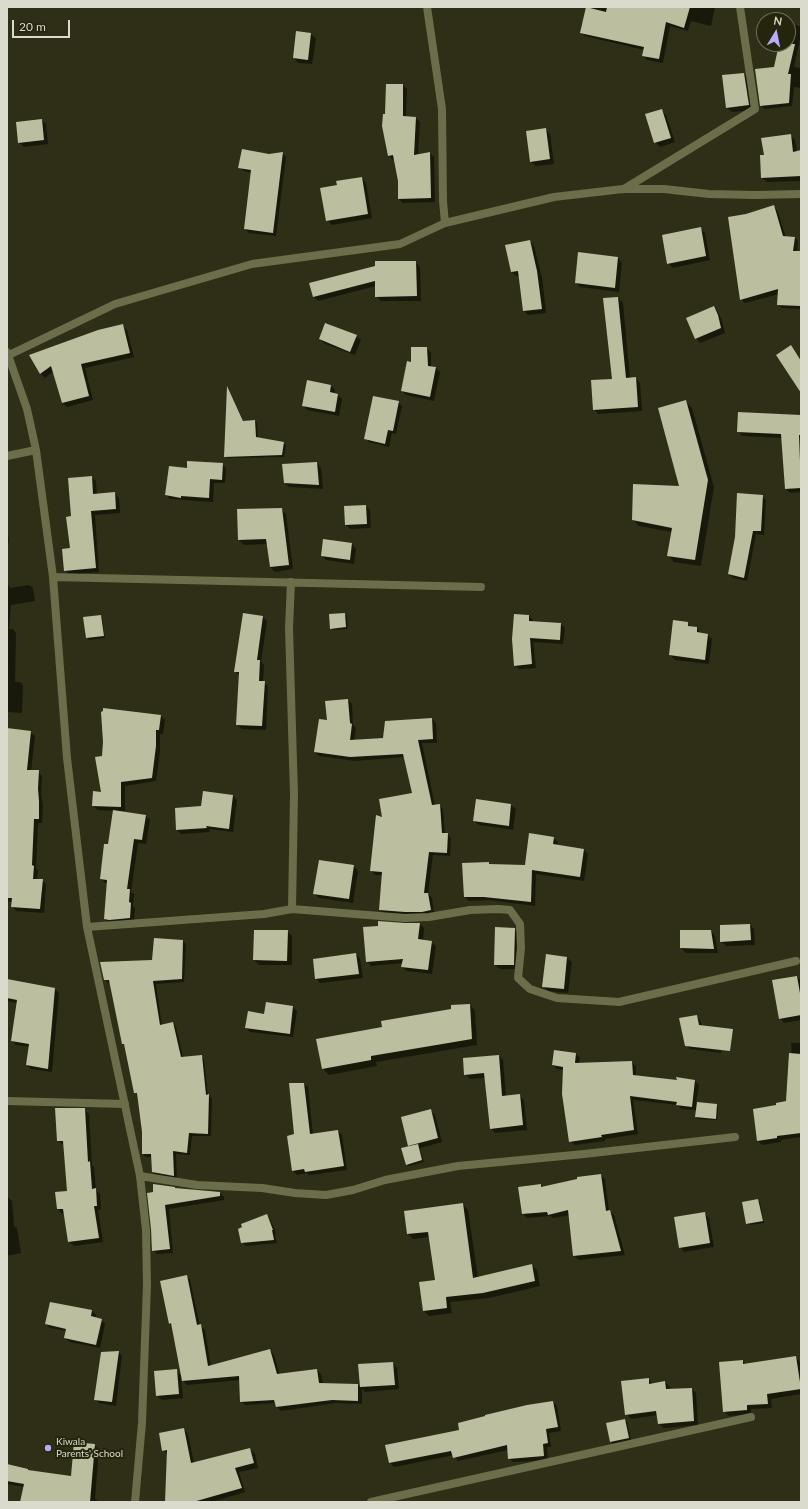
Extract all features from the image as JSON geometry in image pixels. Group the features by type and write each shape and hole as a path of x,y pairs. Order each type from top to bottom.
{"street":[{"path":"427,7 442,109 443,202 445,224"},
{"path":"623,189 755,109 740,7"},
{"path":"135,1502 142,1423 147,1285 146,1230 140,1176 126,1104 87,927 67,758 54,577 36,450 27,409 8,354 115,304 252,264 400,244 445,224 554,197 623,189 664,188 709,194 801,194"},
{"path":"7,456 36,450"},
{"path":"54,577 481,587"},
{"path":"291,582 289,628 294,794 292,909"},
{"path":"87,927 264,914 292,909 405,918 429,918 470,910 510,910 520,924 521,948 518,978 530,989 557,998 619,1002 796,961"},
{"path":"7,1101 126,1104"},
{"path":"140,1176 197,1185 262,1188 295,1193 326,1195 353,1190 385,1180 458,1166 734,1138"},
{"path":"371,1502 752,1417"}],"building":[{"path":"586,7 606,12 607,7 690,7 684,28 666,22 659,59 642,56 644,47 580,33"},
{"path":"296,31 311,33 308,60 293,58"},
{"path":"777,52 793,52 788,74 791,74 789,103 760,106 755,69 774,67"},
{"path":"744,73 749,105 726,108 722,75"},
{"path":"386,84 403,84 403,116 416,117 414,155 430,152 431,198 398,199 398,181 393,155 388,156 382,126 383,114 385,114"},
{"path":"662,109 671,138 654,143 645,114"},
{"path":"42,119 44,140 18,143 16,122"},
{"path":"546,128 550,159 530,162 526,131"},
{"path":"791,134 793,152 801,150 801,176 761,178 760,155 764,155 761,138"},
{"path":"242,149 269,154 283,152 273,233 244,229 251,170 238,168"},
{"path":"362,177 368,214 326,221 320,188 337,185 336,181"},
{"path":"774,205 783,236 795,237 793,251 801,251 801,306 777,305 778,289 740,300 728,217 746,214"},
{"path":"701,227 706,256 667,264 662,235"},
{"path":"530,240 537,271 542,309 523,311 518,271 511,272 505,245"},
{"path":"578,252 618,257 615,288 575,283"},
{"path":"375,261 416,261 417,296 375,297 375,281 313,297 309,283 375,266"},
{"path":"618,297 626,378 636,377 638,407 593,410 591,380 612,379 603,298"},
{"path":"714,306 721,328 695,339 686,318"},
{"path":"325,323 357,335 350,352 319,339"},
{"path":"123,324 130,353 81,364 89,396 62,403 51,366 40,374 29,355 98,330"},
{"path":"791,345 801,361 801,393 776,355"},
{"path":"411,347 427,347 428,366 436,367 430,397 401,391 407,361 411,362"},
{"path":"307,380 331,385 330,392 338,394 335,412 302,406"},
{"path":"227,386 243,421 255,420 256,437 284,442 282,455 224,457"},
{"path":"373,396 399,401 393,431 388,430 385,444 364,439"},
{"path":"686,400 708,480 695,560 667,556 672,528 632,520 633,484 679,486 658,408"},
{"path":"738,412 801,415 801,435 799,435 801,488 785,489 781,434 737,432"},
{"path":"187,461 223,463 222,480 210,479 209,498 181,496 181,498 165,495 169,466 187,468"},
{"path":"317,462 319,485 284,483 282,464"},
{"path":"92,476 93,494 115,492 116,509 91,511 96,568 64,571 62,549 70,548 66,517 71,516 68,478"},
{"path":"737,493 763,495 761,531 753,531 744,578 728,574 735,537"},
{"path":"366,505 367,524 345,525 344,506"},
{"path":"282,508 289,565 270,567 266,539 238,540 237,509"},
{"path":"323,539 352,543 350,560 321,556"},
{"path":"243,613 263,616 257,660 260,660 259,681 265,681 262,726 236,725 239,672 234,672"},
{"path":"345,613 346,627 330,629 329,614"},
{"path":"514,614 529,615 529,621 561,623 560,640 530,638 532,664 514,666 512,639"},
{"path":"101,615 104,636 86,638 83,617"},
{"path":"673,620 688,622 688,626 697,627 697,632 708,634 705,660 669,655"},
{"path":"348,699 350,723 352,724 350,740 383,738 385,721 432,718 433,739 418,740 432,805 440,804 442,833 448,833 447,853 429,852 424,893 428,893 431,910 422,912 405,912 379,910 382,872 370,871 376,815 382,817 379,799 412,793 403,754 350,757 314,752 319,719 327,720 325,701"},
{"path":"103,708 161,715 159,730 156,730 156,746 152,778 121,782 121,807 92,806 93,791 101,792 95,757 102,756 103,742 101,712 103,711"},
{"path":"7,728 31,731 27,770 39,770 39,819 34,819 32,865 34,866 33,879 43,879 40,909 11,907 12,898 7,898"},
{"path":"203,791 233,795 229,829 206,826 207,828 176,830 175,808 201,806"},
{"path":"476,799 511,804 509,826 473,821"},
{"path":"113,810 146,815 142,840 134,839 127,889 130,889 130,918 109,920 104,919 107,880 100,879 104,844 108,844"},
{"path":"529,833 554,837 553,844 584,849 580,877 532,870 531,902 484,897 464,897 462,863 489,862 489,864 525,865"},
{"path":"319,860 354,865 349,899 313,894"},
{"path":"378,921 420,923 418,939 432,941 428,970 401,967 403,959 366,962 363,927 378,926"},
{"path":"750,924 751,940 720,942 720,925"},
{"path":"495,927 515,928 514,965 494,965"},
{"path":"254,930 288,930 287,961 253,960"},
{"path":"680,930 711,930 714,949 680,948"},
{"path":"154,938 183,940 182,979 153,981 160,1025 173,1022 181,1057 202,1055 206,1095 209,1094 208,1134 189,1133 187,1153 173,1151 174,1176 152,1172 151,1154 142,1154 142,1132 137,1093 134,1093 109,980 104,980 100,962 152,960"},
{"path":"356,953 359,974 315,979 313,959"},
{"path":"546,954 567,957 564,989 542,987"},
{"path":"797,976 801,999 801,1015 779,1019 772,980"},
{"path":"7,979 55,988 48,1069 26,1065 29,1044 11,1041 17,1000 7,998"},
{"path":"266,1002 293,1006 290,1034 245,1028 248,1011 264,1014"},
{"path":"470,1004 472,1039 371,1056 371,1060 322,1069 316,1039 382,1027 381,1021 451,1009 451,1005"},
{"path":"697,1015 699,1025 733,1029 730,1051 685,1046 679,1018"},
{"path":"554,1050 576,1053 575,1063 632,1061 633,1075 677,1080 676,1077 695,1080 692,1107 676,1105 677,1102 630,1096 634,1130 569,1142 562,1094 563,1067 552,1065"},
{"path":"789,1053 801,1054 801,1133 777,1136 777,1138 757,1141 753,1109 776,1105 776,1103 786,1101"},
{"path":"499,1055 502,1096 520,1094 523,1125 490,1129 484,1073 464,1075 463,1058"},
{"path":"289,1083 304,1083 310,1134 338,1130 344,1166 305,1172 304,1169 292,1171 287,1136 294,1134"},
{"path":"697,1102 717,1104 716,1119 695,1117"},
{"path":"55,1108 85,1108 88,1162 90,1161 92,1189 96,1188 97,1206 94,1206 99,1238 68,1242 63,1209 57,1209 55,1192 67,1191 63,1141 57,1141"},
{"path":"431,1109 438,1138 408,1146 401,1117"},
{"path":"418,1144 422,1160 406,1165 401,1148"},
{"path":"601,1174 606,1211 610,1210 621,1251 573,1256 568,1210 548,1215 547,1212 522,1214 518,1187 541,1184 541,1187 577,1179 577,1177"},
{"path":"153,1184 175,1188 220,1192 220,1196 165,1205 170,1249 152,1251 147,1193 153,1192"},
{"path":"758,1199 763,1221 746,1224 742,1202"},
{"path":"463,1203 473,1278 532,1264 535,1281 483,1293 446,1297 447,1308 423,1311 419,1282 435,1280 428,1232 407,1234 404,1211"},
{"path":"705,1212 710,1243 679,1248 674,1217"},
{"path":"267,1214 273,1230 274,1240 241,1243 238,1229 242,1227 241,1224"},
{"path":"187,1275 197,1325 201,1324 208,1366 270,1349 277,1374 317,1369 319,1383 358,1384 358,1401 332,1400 276,1407 274,1400 240,1402 239,1376 182,1381 171,1323 169,1324 160,1281"},
{"path":"50,1302 92,1310 91,1316 102,1319 96,1345 64,1338 66,1329 45,1324"},
{"path":"119,1351 112,1402 94,1400 101,1352"},
{"path":"796,1356 801,1389 767,1394 768,1404 747,1405 747,1410 723,1412 719,1362 743,1360 743,1364"},
{"path":"393,1362 395,1385 360,1387 358,1364"},
{"path":"177,1369 179,1394 156,1396 154,1371"},
{"path":"649,1378 649,1384 665,1381 666,1389 692,1388 694,1421 658,1424 656,1411 625,1415 621,1381"},
{"path":"553,1401 558,1427 546,1429 548,1443 543,1444 544,1456 508,1459 507,1445 453,1458 451,1451 389,1463 385,1445 459,1430 458,1423 527,1405"},
{"path":"625,1419 629,1438 610,1442 606,1423"},
{"path":"184,1428 191,1463 250,1448 254,1463 235,1468 242,1488 193,1502 165,1502 167,1450 162,1451 159,1433"},
{"path":"74,1442 95,1444 90,1502 20,1502 24,1484 7,1481 7,1464 28,1470 71,1476"}],"place":[{"name":"Kiwala Parents' School","path":"48,1448"}]}
